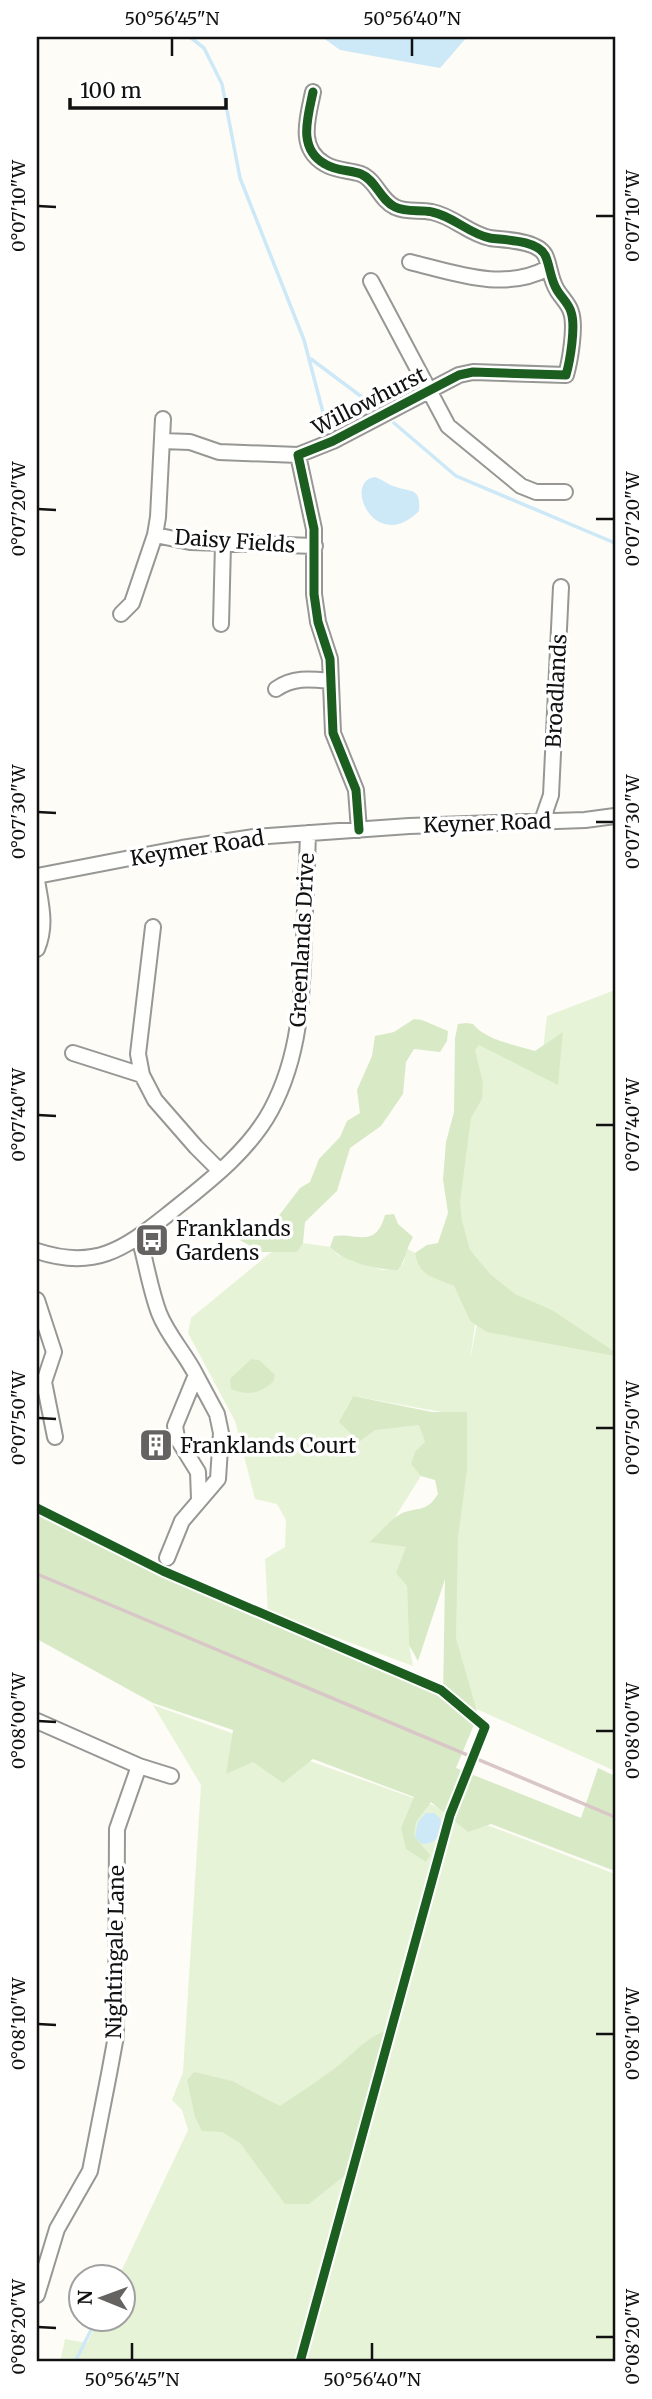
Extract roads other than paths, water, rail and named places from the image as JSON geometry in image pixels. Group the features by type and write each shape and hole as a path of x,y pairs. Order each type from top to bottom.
{"street":[{"path":"313,92 307,121 307,141 313,154 325,165 362,174 383,198 395,207 407,211 433,212 487,237 520,241 538,248 544,254 548,268 512,280 492,280 410,262"},
{"name":"Willowhurst","path":"359,830 356,790 333,733 330,659 318,622 314,594 314,529 298,455 333,440 459,375 473,372 566,375 572,314 555,287 548,268"},
{"path":"371,281 448,426 521,486 536,492 565,492"},
{"path":"121,614 132,604 155,535 163,419"},
{"path":"162,440 190,442 219,452 298,455"},
{"name":"Daisy Fields","path":"155,535 190,542 315,546"},
{"path":"221,624 223,544"},
{"name":"Broadlands","path":"542,821 551,795 561,587"},
{"path":"276,689 304,678 330,681"},
{"path":"551,795 565,820"},
{"name":"Keyner Road","path":"359,830 615,816"},
{"name":"Keymer Road","path":"37,878 182,848 254,837 359,830"},
{"name":"Greenlands Drive","path":"37,1251 79,1259 106,1256 139,1237 220,1171 270,1112 294,1050 301,1009 308,833"},
{"path":"37,878 44,917 42,936 37,949"},
{"path":"153,927 138,1054 142,1075 155,1100 220,1171"},
{"path":"73,1053 142,1075"},
{"path":"139,1237 159,1313 168,1331 187,1356 217,1414 221,1433 218,1479 198,1499 182,1521 167,1558"},
{"path":"37,1300 54,1352 44,1382 55,1437"},
{"path":"196,1375 175,1426 177,1438 198,1472 198,1499"},
{"path":"197,1478 208,1470 218,1454"},
{"path":"37,1721 139,1766 171,1776"},
{"name":"Nightingale Lane","path":"37,2295 57,2230 90,2171 109,2074 116,2036 117,1829 139,1766"}],"water":[{"path":"322,37 467,37 440,68 340,50"},
{"path":"375,477 414,492 418,498 419,511 403,522 389,525 377,521 368,512 362,490 366,481"},
{"path":"426,1813 434,1813 440,1818 441,1828 435,1840 422,1844 415,1837 418,1822"}],"waterway":[{"path":"190,37 204,48 222,84 240,178 304,340 324,416"},
{"path":"311,359 378,409"},
{"path":"394,423 456,476 615,543"},
{"path":"75,2362 90,2332"}],"railway":[{"path":"37,1574 615,1817"}],"place":[{"name":"Franklands Gardens","path":"152,1240"},
{"name":"Franklands Court","path":"156,1445"}]}
